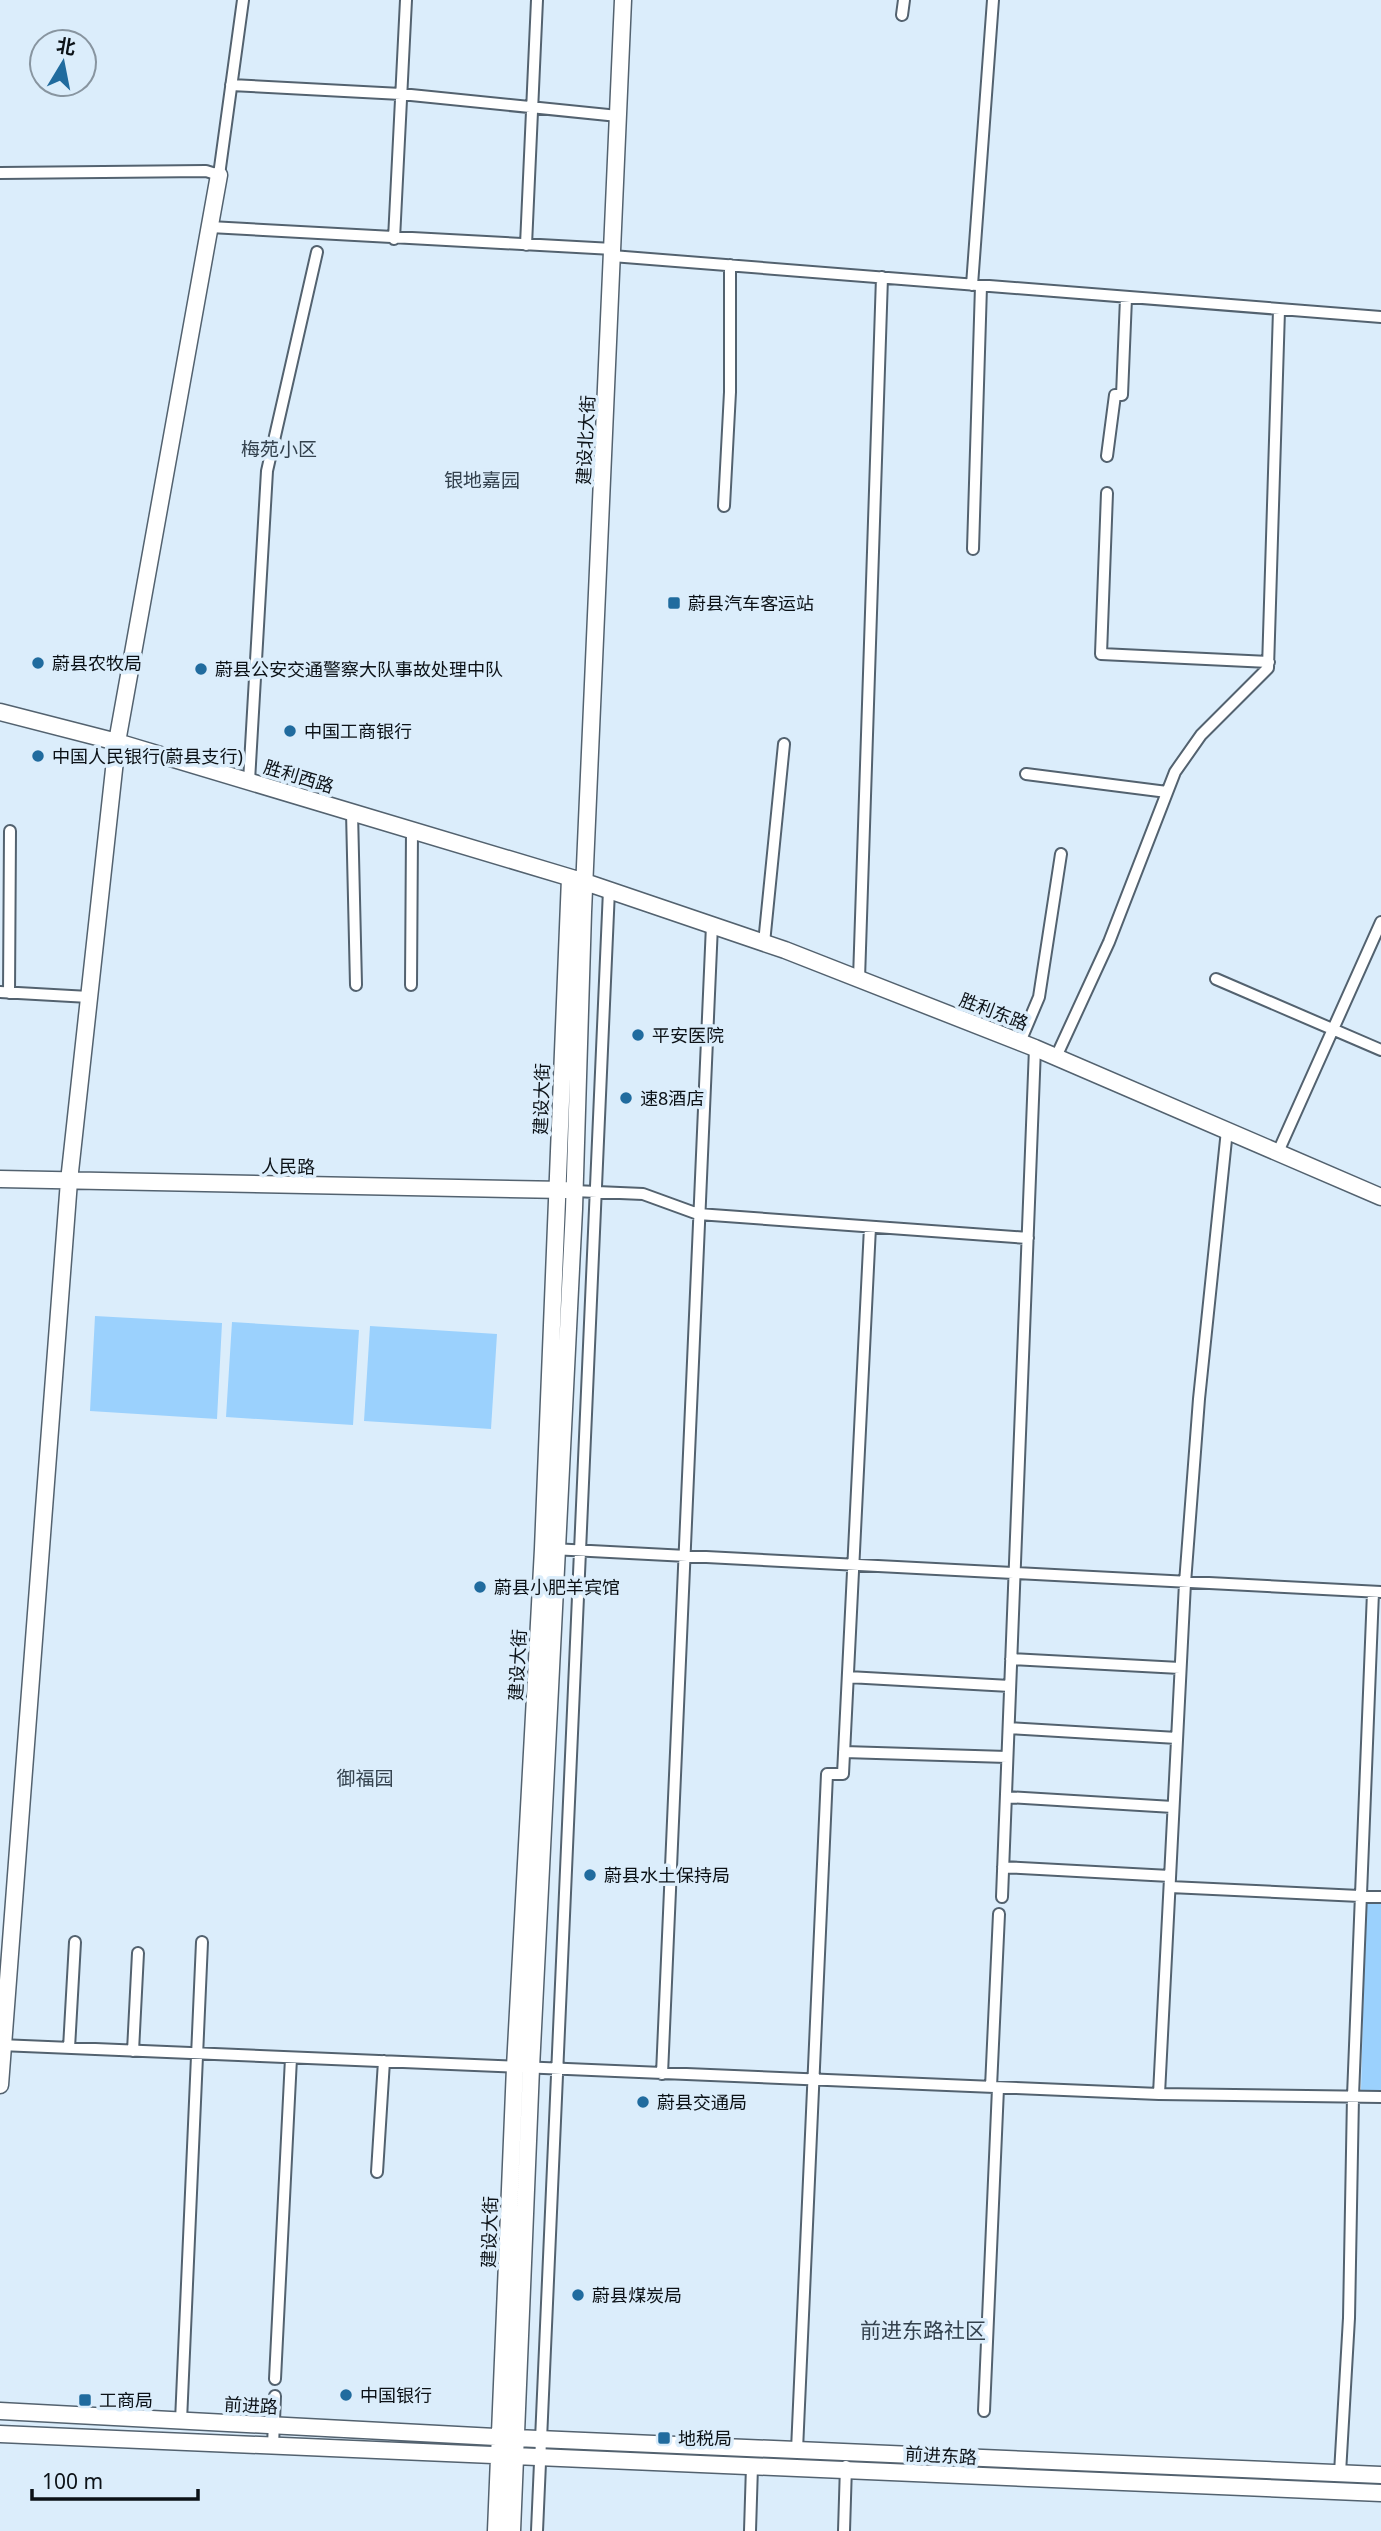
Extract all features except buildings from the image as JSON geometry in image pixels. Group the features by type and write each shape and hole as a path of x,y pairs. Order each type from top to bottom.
{"main road":[{"name":"建设北大街","path":"577,880 612,253 623,0"},
{"path":"0,2085 69,1181 117,742 219,175"},
{"name":"胜利西路","path":"0,712 117,742 577,880"},
{"name":"胜利东路","path":"577,880 764,943 1027,1045 1381,1197"},
{"name":"建设大街","path":"551,1549 557,1190 577,880"},
{"name":"建设大街","path":"507,2455 523,2067 551,1549 575,1191 577,880"},
{"name":"人民路","path":"0,1179 575,1191"},
{"name":"前进路","path":"0,2411 508,2438"},
{"path":"0,2434 507,2455"},
{"name":"前进东路","path":"508,2438 1381,2475"},
{"path":"496,2531 507,2455"},
{"path":"507,2455 512,2531"},
{"name":"前进东路","path":"507,2455 1381,2493"}],"street":[{"path":"0,173 206,171 219,175 243,0"},
{"path":"394,239 406,0"},
{"path":"526,245 537,0"},
{"path":"902,15 904,0"},
{"path":"973,549 977,285 993,0"},
{"path":"232,85 401,94 532,105 618,116"},
{"path":"210,227 526,245 730,265 1381,317"},
{"path":"249,781 268,471 317,252"},
{"path":"724,506 730,392 730,265"},
{"path":"859,979 882,277"},
{"path":"1107,456 1115,395 1122,395 1126,298"},
{"path":"1056,1057 1109,942 1175,772 1201,735 1268,668 1279,310"},
{"path":"1107,494 1101,654 1269,662"},
{"path":"764,943 784,744"},
{"path":"1026,774 1167,792"},
{"path":"352,812 356,985"},
{"path":"411,985 412,830"},
{"path":"10,831 4,992 89,997"},
{"path":"1002,1897 1028,1238 1027,1045 1039,998 1061,854"},
{"path":"537,2531 609,890"},
{"path":"1278,1152 1381,922"},
{"path":"662,2074 712,925"},
{"path":"1216,979 1381,1050"},
{"path":"1159,2094 1185,1583 1199,1399 1227,1130"},
{"path":"575,1191 643,1194 698,1214 1028,1238"},
{"path":"797,2450 827,1774 843,1774 870,1227"},
{"path":"551,1549 1377,1592 1361,1896 1353,2096 1349,2318 1340,2473"},
{"path":"1011,1659 1180,1668"},
{"path":"848,1677 1010,1686"},
{"path":"1009,1728 1177,1738"},
{"path":"844,1752 1007,1757"},
{"path":"1006,1797 1174,1807"},
{"path":"1003,1867 1381,1896"},
{"path":"984,2411 999,1914"},
{"path":"69,2048 75,1942"},
{"path":"181,2421 202,1942"},
{"path":"133,2051 138,1953"},
{"path":"2,2045 1159,2094 1381,2097"},
{"path":"275,2379 291,2057"},
{"path":"377,2172 384,2061"},
{"path":"273,2446 275,2396"},
{"path":"844,2531 846,2452"},
{"path":"750,2531 752,2466"}],"shaded area":[{"path":"95,1316 222,1323 217,1419 90,1411"},
{"path":"232,1322 359,1330 353,1425 226,1417"},
{"path":"370,1326 497,1334 491,1429 364,1421"},
{"path":"1366,1900 1381,1901 1381,2091 1361,2090"}],"place":[{"name":"蔚县汽车客运站","path":"674,603"},
{"name":"蔚县农牧局","path":"38,663"},
{"name":"蔚县公安交通警察大队事故处理中队","path":"201,669"},
{"name":"中国工商银行","path":"290,731"},
{"name":"中国人民银行(蔚县支行)","path":"38,756"},
{"name":"平安医院","path":"638,1035"},
{"name":"速8酒店","path":"626,1098"},
{"name":"蔚县小肥羊宾馆","path":"480,1587"},
{"name":"蔚县水土保持局","path":"590,1875"},
{"name":"蔚县交通局","path":"643,2102"},
{"name":"蔚县煤炭局","path":"578,2295"},
{"name":"中国银行","path":"346,2395"},
{"name":"工商局","path":"85,2400"},
{"name":"地税局","path":"664,2438"}],"district":[{"name":"梅苑小区","path":"279,449"},
{"name":"银地嘉园","path":"482,480"},
{"name":"御福园","path":"365,1778"},
{"name":"前进东路社区","path":"923,2330"}]}
